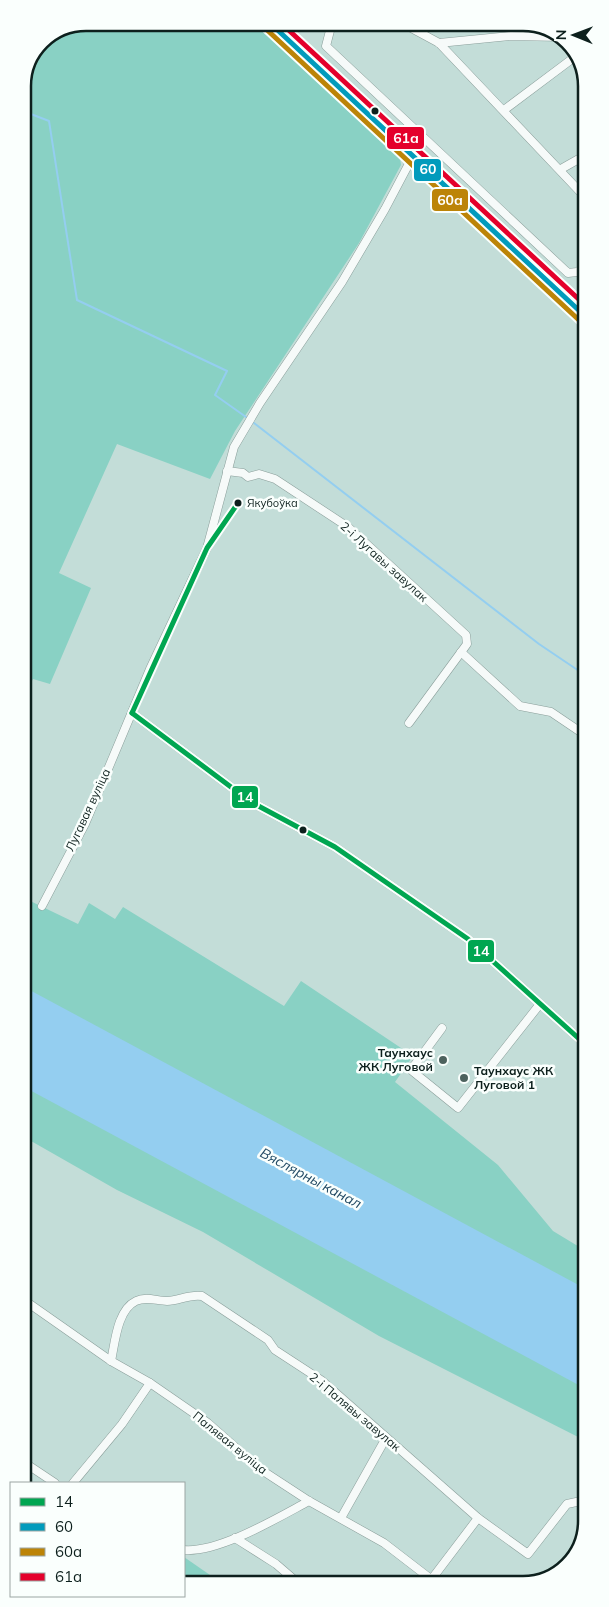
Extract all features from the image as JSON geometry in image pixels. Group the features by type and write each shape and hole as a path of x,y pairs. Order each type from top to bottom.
{"street":[{"path":"279,31 578,310"},
{"path":"330,31 326,46 557,264 568,273 578,271"},
{"path":"417,31 439,43 578,189"},
{"path":"439,43 511,36 548,37"},
{"path":"504,110 571,60"},
{"name":"Лугавая вуліца","path":"42,906 85,824 132,713 207,548 226,471 234,447 260,403 342,282 385,209 412,156"},
{"path":"561,169 578,159"},
{"name":"2-і Лугавы завулак","path":"226,471 243,473 248,477 259,474 275,479 348,527 466,634 467,644 461,652"},
{"path":"409,723 461,652 520,706 551,712 578,730"},
{"path":"132,713 251,802 334,847 468,939 578,1038"},
{"path":"442,1028 411,1070 458,1108 540,1004"},
{"name":"2-і Палявы завулак","path":"111,1361 122,1317 136,1301 147,1299 170,1301 192,1295 202,1296 268,1340 276,1350 321,1380 478,1518 528,1554 567,1504 578,1502"},
{"name":"Палявая вуліца","path":"31,1305 111,1361 150,1383 208,1423 260,1469 309,1501 384,1543 427,1576"},
{"path":"75,1482 122,1424 150,1383"},
{"path":"341,1518 386,1438"},
{"path":"31,1467 53,1482"},
{"path":"185,1550 195,1551 235,1538 309,1501"},
{"path":"437,1576 478,1518"},
{"path":"235,1538 276,1564 290,1576"}],"green space":[{"path":"267,31 392,147 400,158 401,165 359,243 235,431 210,479 117,444 59,573 91,588 50,684 33,679 31,683 31,82 35,65 47,47 65,35 75,32"},
{"path":"31,901 78,924 89,903 115,919 123,907 284,1006 301,981 413,1056 395,1082 498,1165 553,1231 578,1246 578,1437 379,1336 203,1232 117,1190 31,1141"},
{"path":"185,1558 211,1576 185,1576"}],"water":[{"name":"Вяслярны канал","path":"31,991 578,1285 578,1385 31,1091"}],"waterway":[{"path":"31,114 49,121 77,300 227,371 215,395 246,417"},
{"path":"254,423 539,644 578,670"}],"transit line":[{"name":"60а","path":"268,31 578,319"},
{"name":"60","path":"279,31 578,309"},
{"name":"61а","path":"290,31 578,299"},
{"name":"14","path":"132,713 207,548 238,503"},
{"name":"14","path":"132,713 251,802 335,847 468,939 578,1038"}],"place":[{"name":"Якубоўка","path":"238,503"},
{"name":"Таунхаус ЖК Луговой","path":"443,1060"},
{"name":"Таунхаус ЖК Луговой 1","path":"464,1078"}]}
